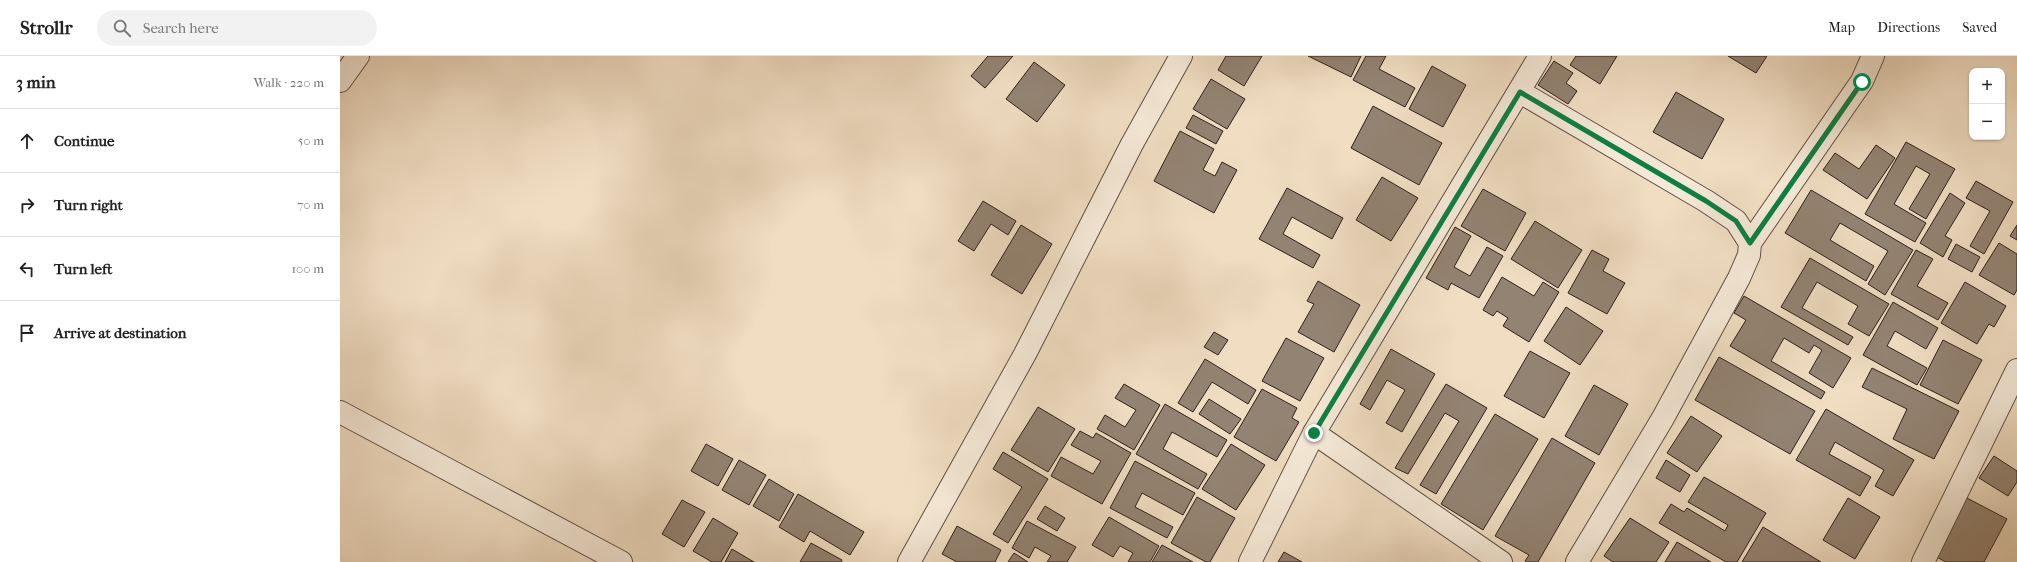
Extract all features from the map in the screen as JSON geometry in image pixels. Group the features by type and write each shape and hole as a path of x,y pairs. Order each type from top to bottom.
{"street":[{"path":"340,81 358,56"},
{"path":"909,562 1025,354 1132,144 1181,56"},
{"path":"1250,562 1314,433 1520,92 1540,56"},
{"path":"1578,562 1663,418 1735,285 1749,255 1750,243 1862,82 1873,56"},
{"path":"1520,92 1706,201 1736,221 1750,243"},
{"path":"1923,562 2017,370"},
{"path":"340,412 621,562"},
{"path":"1314,433 1502,562"}],"building":[{"path":"988,56 1013,56 985,88 971,76"},
{"path":"1226,56 1262,56 1244,86 1218,70"},
{"path":"1308,56 1361,56 1351,77"},
{"path":"1366,56 1386,56 1379,69 1415,88 1405,107 1353,80"},
{"path":"1576,56 1617,56 1600,84 1570,65"},
{"path":"1728,56 1767,56 1756,73"},
{"path":"1554,61 1573,73 1566,83 1577,91 1568,104 1538,85"},
{"path":"1034,62 1065,85 1037,122 1006,99"},
{"path":"1432,66 1466,85 1443,127 1409,109"},
{"path":"1211,79 1245,99 1227,129 1193,109"},
{"path":"1676,92 1724,119 1702,159 1653,132"},
{"path":"1373,106 1442,143 1419,185 1351,148"},
{"path":"1193,115 1223,131 1216,144 1186,128"},
{"path":"1180,131 1214,149 1203,170 1215,176 1222,162 1237,170 1214,213 1154,181"},
{"path":"1906,142 1955,169 1926,219 1909,209 1930,174 1916,166 1894,204 1926,223 1915,242 1865,214"},
{"path":"1876,145 1895,158 1867,199 1823,170 1835,153 1859,169"},
{"path":"1382,177 1418,198 1391,241 1356,220"},
{"path":"1976,181 2013,202 1984,254 1970,246 1990,211 1966,198"},
{"path":"1287,188 1343,218 1332,239 1292,217 1283,234 1320,255 1313,268 1259,239"},
{"path":"1483,189 1526,213 1505,251 1461,226"},
{"path":"1811,190 1913,250 1885,295 1868,284 1888,251 1840,223 1830,240 1874,266 1866,281 1785,233"},
{"path":"1950,193 1965,203 1945,236 1952,240 1943,257 1920,243"},
{"path":"983,201 1016,221 1008,235 991,224 974,251 958,241"},
{"path":"1535,221 1582,250 1558,288 1511,259"},
{"path":"1021,225 1052,244 1022,294 991,275"},
{"path":"2017,225 2017,240 2010,236"},
{"path":"1455,227 1471,236 1454,267 1470,276 1487,247 1503,256 1479,298 1451,283 1448,290 1426,278"},
{"path":"1999,243 2017,254 2017,290 2014,295 1979,275"},
{"path":"1956,244 1980,257 1972,272 1948,259"},
{"path":"1592,250 1609,259 1603,271 1625,283 1607,314 1568,293"},
{"path":"1916,250 1933,259 1917,286 1948,303 1938,320 1891,294"},
{"path":"1810,258 1889,304 1869,336 1848,324 1858,306 1817,282 1802,308 1853,337 1848,345 1781,307"},
{"path":"1502,277 1534,296 1543,282 1559,292 1529,342 1503,326 1508,318 1497,311 1493,316 1483,310"},
{"path":"1318,281 1360,305 1334,352 1298,332 1314,304 1307,301"},
{"path":"1965,282 2006,306 1994,327 1989,324 1977,344 1941,323"},
{"path":"1744,296 1851,358 1833,388 1809,373 1822,350 1814,345 1809,353 1784,338 1771,361 1825,392 1821,399 1730,346 1746,320 1734,313"},
{"path":"1893,302 1938,328 1926,349 1895,331 1887,346 1927,368 1917,385 1863,355"},
{"path":"1566,307 1603,331 1580,365 1544,341"},
{"path":"1214,332 1228,340 1218,355 1204,347"},
{"path":"1286,338 1324,358 1300,401 1262,381"},
{"path":"1943,340 1982,360 1958,404 1920,385"},
{"path":"1391,349 1435,374 1402,432 1386,423 1405,390 1387,380 1370,410 1360,404"},
{"path":"1530,351 1570,373 1544,418 1504,396"},
{"path":"1719,357 1815,411 1790,454 1695,400"},
{"path":"1205,359 1256,390 1248,404 1212,382 1193,412 1178,403"},
{"path":"1872,368 1959,411 1934,459 1893,439 1907,409 1862,387"},
{"path":"1124,384 1160,405 1134,450 1097,429 1105,415 1125,427 1136,410 1115,398"},
{"path":"1446,384 1487,408 1436,494 1420,485 1459,421 1445,413 1408,474 1395,468"},
{"path":"1594,385 1628,404 1599,455 1565,436"},
{"path":"1262,389 1297,408 1292,418 1299,422 1276,461 1234,437"},
{"path":"1209,399 1241,419 1230,434 1199,414"},
{"path":"1165,404 1227,440 1217,457 1172,432 1163,449 1207,474 1198,489 1136,454"},
{"path":"1038,407 1075,429 1048,472 1011,450"},
{"path":"1826,409 1914,460 1893,496 1875,486 1884,470 1835,442 1829,454 1871,477 1860,496 1796,460"},
{"path":"1495,414 1538,439 1483,530 1441,504"},
{"path":"1691,416 1722,436 1697,472 1667,453"},
{"path":"1080,431 1093,438 1096,433 1131,453 1102,504 1051,476 1061,457 1093,474 1101,461 1071,445"},
{"path":"1552,438 1595,463 1538,562 1527,562 1525,561 1529,555 1495,536"},
{"path":"706,444 733,459 718,486 691,471"},
{"path":"1231,444 1265,465 1236,510 1202,489"},
{"path":"1003,452 1048,479 1008,543 993,534 1022,487 993,469"},
{"path":"1994,456 2017,471 2017,482 2008,496 1979,478"},
{"path":"739,460 766,475 749,505 722,490"},
{"path":"1666,460 1690,475 1680,492 1656,478"},
{"path":"1135,461 1195,493 1183,515 1142,493 1135,507 1173,527 1167,538 1110,508"},
{"path":"1704,477 1766,513 1737,562 1726,562 1659,523 1671,504 1684,512 1687,508 1725,531 1728,525 1688,502"},
{"path":"769,479 794,494 779,521 753,506"},
{"path":"798,494 864,532 850,555 810,531 804,542 779,527"},
{"path":"1197,497 1235,518 1210,562 1206,562 1171,543"},
{"path":"1965,497 2007,519 1984,562 1946,562 1933,555"},
{"path":"1848,498 1880,517 1855,559 1823,540"},
{"path":"682,500 705,512 684,547 662,534"},
{"path":"1045,506 1065,518 1057,531 1037,519"},
{"path":"1109,517 1159,546 1150,562 1128,562 1133,553 1120,546 1113,557 1092,545"},
{"path":"713,518 738,533 721,562 712,562 693,551"},
{"path":"1630,518 1669,542 1656,562 1613,562 1604,556"},
{"path":"1027,521 1076,547 1067,562 1047,562 1051,556 1035,547 1029,558 1012,548"},
{"path":"957,526 1001,550 995,562 957,562 942,554"},
{"path":"1763,527 1821,562 1742,562"},
{"path":"1677,542 1711,562 1665,562"},
{"path":"811,543 842,560 841,562 800,562"},
{"path":"1162,545 1193,562 1152,562"},
{"path":"732,549 754,562 725,562"},
{"path":"1284,552 1302,562 1278,562"},
{"path":"1014,553 1028,562 1008,562"}],"route":[{"path":"1314,433 1520,92 1706,201 1736,221 1750,243 1862,82"}]}
